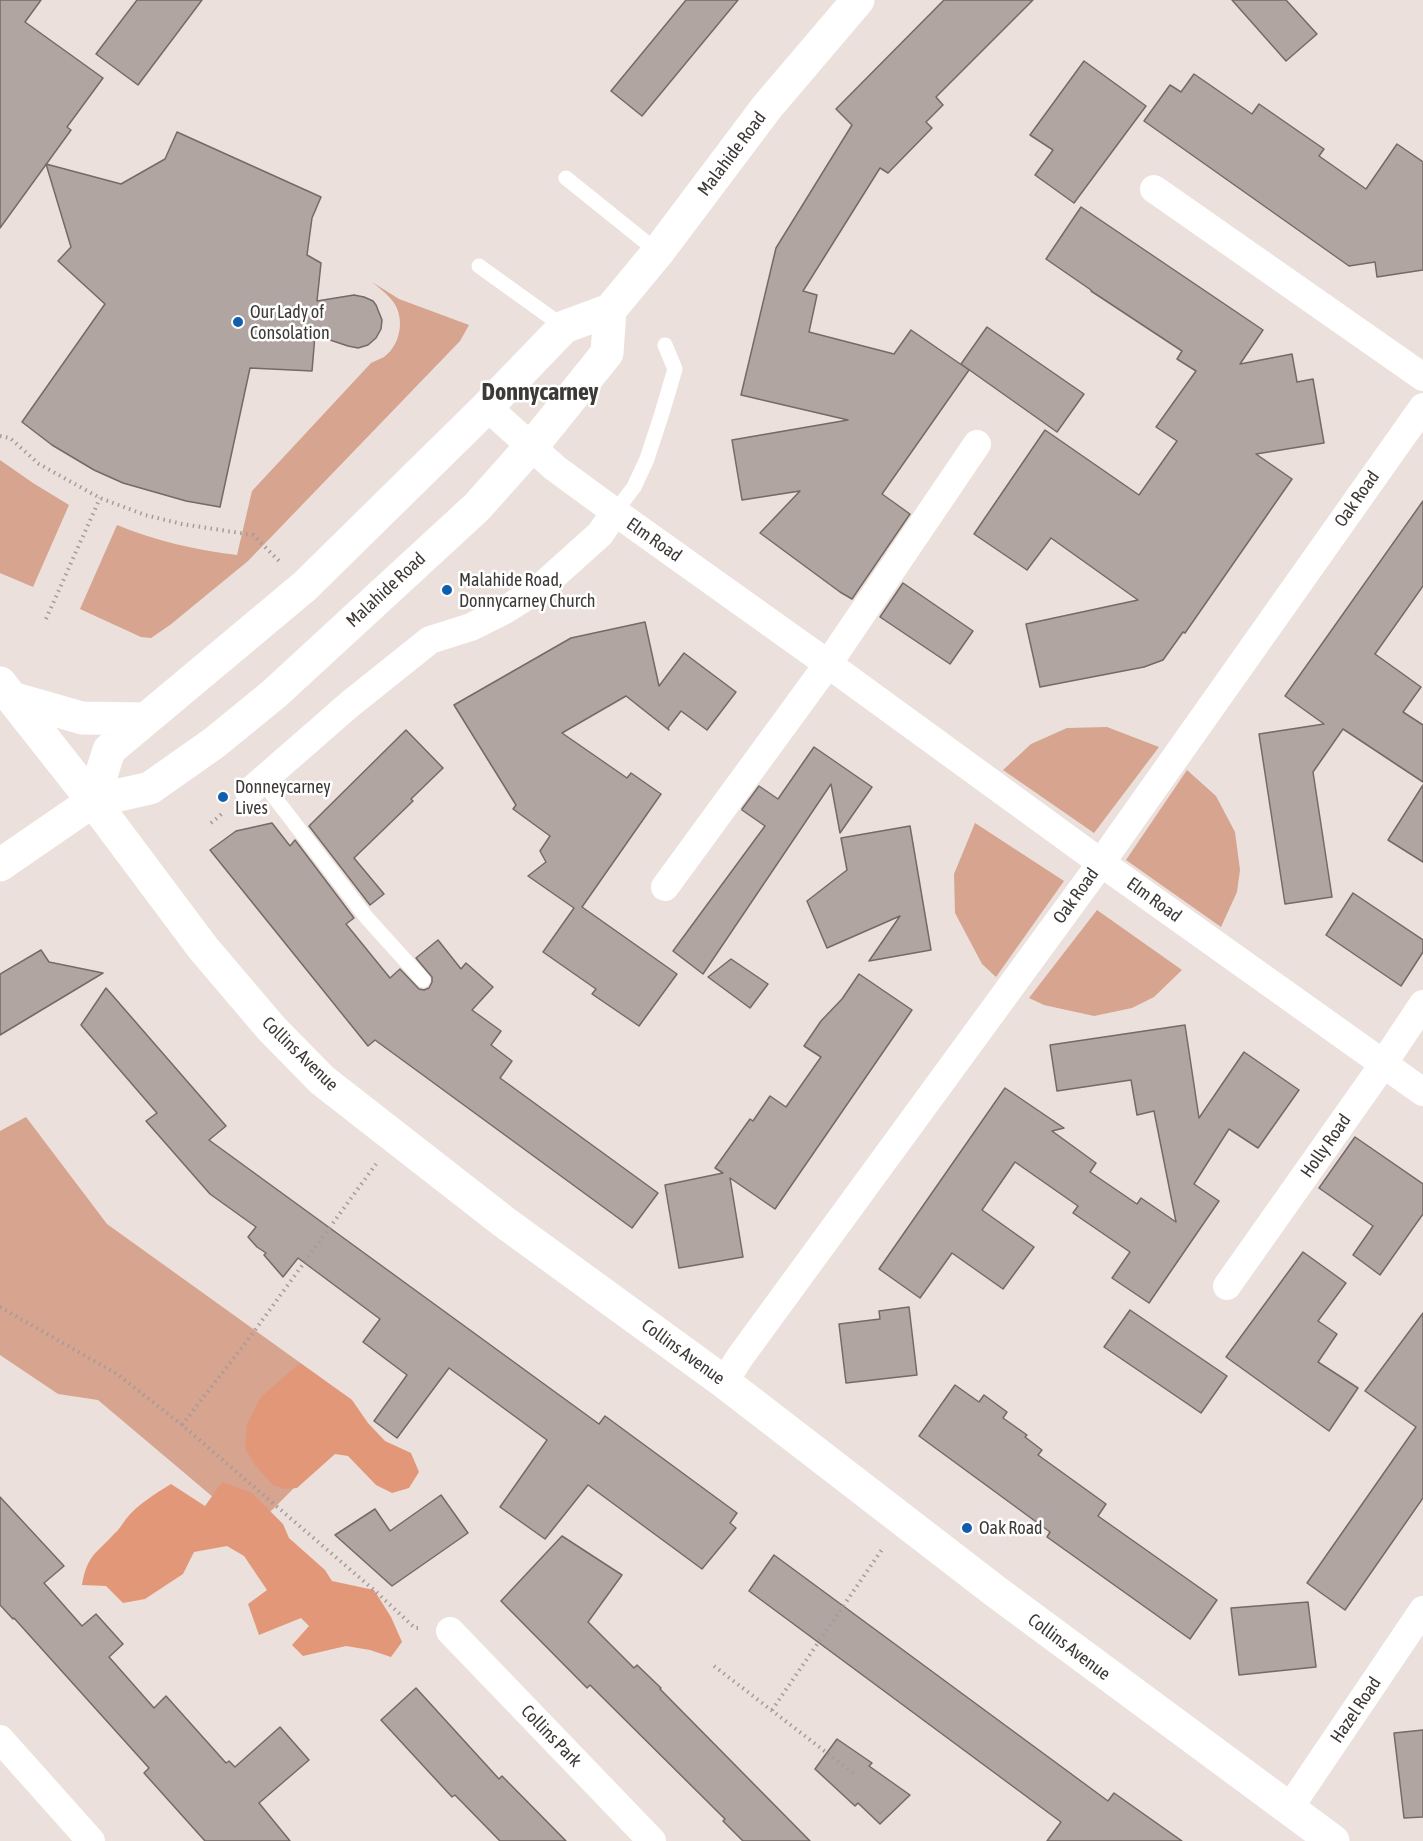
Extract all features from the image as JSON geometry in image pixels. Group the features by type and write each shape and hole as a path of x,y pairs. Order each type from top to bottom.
{"main road":[{"name":"Malahide Road","path":"0,865 93,801 150,788 214,743 274,694 477,507 531,446 607,353 610,310 658,252 767,107 854,1"},
{"path":"93,801 109,750 305,586 487,407 564,327 610,310"},
{"path":"6,691 82,718 146,719"},
{"name":"Collins Avenue","path":"6,691 204,948 271,1029 322,1080 504,1222 724,1382 994,1591 1333,1841"}],"street":[{"path":"1154,189 1423,377"},
{"name":"Elm Road","path":"487,407 555,468 615,512 1423,1092"},
{"name":"Oak Road","path":"724,1382 1100,862 1423,407"},
{"path":"665,887 828,664 977,444"},
{"path":"256,786 350,704 430,640 471,627 505,610 541,587 600,534 615,512"},
{"name":"Holly Road","path":"1227,1286 1423,1004"},
{"name":"Hazel Road","path":"1288,1810 1423,1610"},
{"name":"Collins Park","path":"450,1631 652,1841"},
{"path":"0,1739 91,1841"}],"lane":[{"path":"566,178 658,252"},
{"path":"479,266 564,327"},
{"path":"615,512 634,487 647,459 663,412 675,369 665,345"},
{"path":"256,786 367,918 423,980"}],"path":[{"path":"0,436 10,438 39,464 100,498 182,524 253,535"},
{"path":"46,619 100,498"},
{"path":"182,1425 250,1337 396,1137"},
{"path":"0,1307 117,1374 182,1425 415,1628 450,1631"},
{"path":"772,1710 903,1519"},
{"path":"714,1666 853,1773"}],"shaded area":[{"path":"372,282 399,299 469,325 460,341 248,561 170,625 151,638 141,637 80,609 117,525 176,544 237,555 252,491 371,363 384,357 395,345 400,329 398,312 390,298"},
{"path":"0,460 69,505 33,587 0,573"},
{"path":"1107,727 1159,747 1094,833 1003,770 1031,744 1067,728"},
{"path":"1187,770 1216,796 1235,832 1240,870 1237,892 1221,927 1126,860"},
{"path":"975,823 1064,881 996,977 982,964 955,913 954,874"},
{"path":"1097,910 1182,970 1154,997 1132,1008 1094,1016 1044,1005 1029,998"},
{"path":"26,1117 107,1224 352,1400 309,1473 252,1530 98,1400 58,1394 0,1355 0,1131"},
{"path":"300,1363 352,1400 368,1423 385,1441 411,1453 419,1472 409,1488 392,1493 376,1485 348,1456 335,1454 297,1488 285,1489 273,1485 254,1464 245,1448 247,1424 261,1397"},
{"path":"222,1482 252,1493 283,1524 289,1538 325,1570 332,1581 374,1590 391,1617 402,1642 391,1657 370,1650 346,1646 303,1656 292,1645 309,1626 301,1618 259,1635 248,1604 267,1590 244,1556 227,1546 194,1552 183,1574 145,1599 123,1603 106,1586 82,1585 93,1556 147,1500 171,1484 205,1506"}],"building":[{"path":"0,0 41,0 25,22 103,78 67,127 71,130 0,228"},
{"path":"137,0 202,0 138,85 96,54"},
{"path":"686,0 738,0 642,116 611,91"},
{"path":"944,0 1033,0 936,97 943,105 926,122 932,128 888,173 880,168 803,291 817,295 809,332 894,354 911,330 969,370 882,494 910,514 852,599 760,533 800,491 742,500 732,440 848,420 741,395 776,248 852,125 836,109"},
{"path":"1232,0 1286,0 1317,34 1286,61"},
{"path":"1084,61 1146,106 1074,203 1035,175 1053,150 1030,135"},
{"path":"1194,74 1252,114 1259,104 1324,149 1319,156 1366,189 1397,144 1423,162 1423,270 1377,277 1375,262 1349,266 1144,121 1170,85 1181,92"},
{"name":"Our Lady of Consolation","path":"177,132 321,197 312,218 307,255 321,263 317,301 354,295 364,297 373,301 382,320 381,329 376,338 368,345 358,348 315,335 312,371 250,368 220,507 186,501 123,483 94,470 52,445 22,422 105,304 58,261 71,247 46,164 121,184 165,159"},
{"path":"1081,207 1263,330 1240,364 1292,354 1297,382 1313,379 1324,443 1256,454 1292,479 1185,633 1183,632 1163,660 1144,667 1040,687 1026,624 1138,600 1051,538 1027,570 974,534 1045,430 1139,495 1177,441 1156,427 1196,371 1177,359 1182,351 1046,259"},
{"path":"987,327 1084,394 1057,432 961,364"},
{"path":"1423,501 1423,586 1375,654 1421,687 1403,712 1423,725 1423,782 1343,729 1313,772 1332,897 1285,904 1259,734 1324,724 1285,696"},
{"path":"903,583 973,631 950,664 880,617"},
{"path":"645,622 659,686 684,653 736,692 707,730 681,711 668,728 669,730 626,696 562,733 627,778 631,773 661,794 582,907 677,974 639,1026 592,994 596,989 543,952 574,908 528,876 546,862 540,851 550,836 513,809 516,805 454,705 571,638"},
{"path":"406,730 443,768 411,799 413,801 354,858 384,894 370,905 309,826"},
{"path":"814,747 872,787 840,833 831,784 703,974 673,951 765,826 742,809 759,786 778,799"},
{"path":"1423,785 1423,862 1388,840"},
{"path":"272,823 290,846 295,840 354,918 346,924 390,978 400,969 419,989 429,988 432,977 416,958 438,940 461,969 466,963 493,987 472,1010 501,1031 491,1045 512,1061 500,1078 658,1193 632,1228 375,1040 368,1046 210,850 236,831"},
{"path":"910,826 931,950 869,961 900,916 827,948 807,901 847,870 841,838"},
{"path":"1353,893 1423,940 1423,952 1401,986 1326,935"},
{"path":"41,950 49,962 103,973 0,1035 0,974"},
{"path":"731,959 768,984 750,1008 708,977"},
{"path":"859,974 912,1010 775,1209 730,1178 743,1257 679,1268 665,1185 723,1173 715,1168 750,1119 753,1121 770,1096 786,1107 821,1057 804,1046"},
{"path":"106,988 226,1126 209,1140 599,1424 605,1416 737,1513 730,1523 736,1528 702,1569 588,1485 545,1539 500,1507 547,1440 449,1368 397,1438 374,1421 407,1375 363,1342 380,1319 298,1258 283,1277 264,1255 266,1253 248,1237 256,1227 210,1194 146,1121 157,1113 81,1025"},
{"path":"1185,1025 1199,1118 1244,1052 1299,1090 1258,1148 1229,1129 1194,1184 1219,1201 1149,1303 1112,1278 1130,1252 1073,1213 1078,1206 1015,1162 982,1210 1034,1247 1003,1289 952,1253 920,1298 879,1269 1005,1088 1064,1128 1052,1131 1096,1163 1090,1172 1137,1204 1141,1198 1176,1222 1154,1111 1137,1115 1131,1080 1057,1091 1050,1045"},
{"path":"1355,1137 1423,1184 1423,1214 1380,1275 1353,1255 1373,1226 1319,1188"},
{"path":"1303,1252 1346,1283 1318,1321 1337,1334 1318,1362 1358,1388 1329,1431 1226,1357"},
{"path":"909,1307 917,1375 846,1383 839,1324 880,1319 879,1311"},
{"path":"1130,1310 1227,1376 1201,1413 1104,1347"},
{"path":"1423,1313 1423,1498 1345,1610 1307,1583 1416,1427 1365,1391"},
{"path":"955,1385 979,1402 984,1395 1007,1412 1003,1418 1027,1435 1025,1437 1042,1450 1038,1455 1106,1504 1098,1516 1217,1600 1190,1639 1047,1537 1050,1532 919,1436"},
{"path":"441,1495 468,1533 392,1586 335,1535 375,1509 390,1531"},
{"path":"0,1497 64,1566 44,1583 82,1626 96,1614 123,1644 109,1657 154,1708 166,1696 226,1763 229,1761 235,1767 280,1727 309,1760 259,1803 290,1841 205,1841 144,1773 149,1768 0,1605"},
{"path":"562,1536 622,1575 588,1622 634,1668 637,1665 661,1688 810,1841 743,1841 723,1821 725,1819 590,1685 587,1688 501,1601"},
{"path":"774,1555 1108,1801 1114,1793 1182,1841 1047,1841 1061,1822 749,1591"},
{"path":"1308,1602 1316,1667 1239,1675 1231,1608"},
{"path":"416,1688 499,1779 502,1776 566,1841 500,1841 455,1795 452,1797 381,1720"},
{"path":"1423,1730 1423,1817 1404,1818 1394,1733"},
{"path":"837,1739 872,1763 869,1766 910,1795 880,1824 858,1803 855,1806 815,1769"}],"place":[{"name":"Our Lady of Consolation","path":"238,322"},
{"name":"Malahide Road, Donnycarney Church","path":"447,590"},
{"name":"Donneycarney Lives","path":"223,797"},
{"name":"Oak Road","path":"967,1528"}],"district":[{"name":"Donnycarney","path":"540,392"}]}
